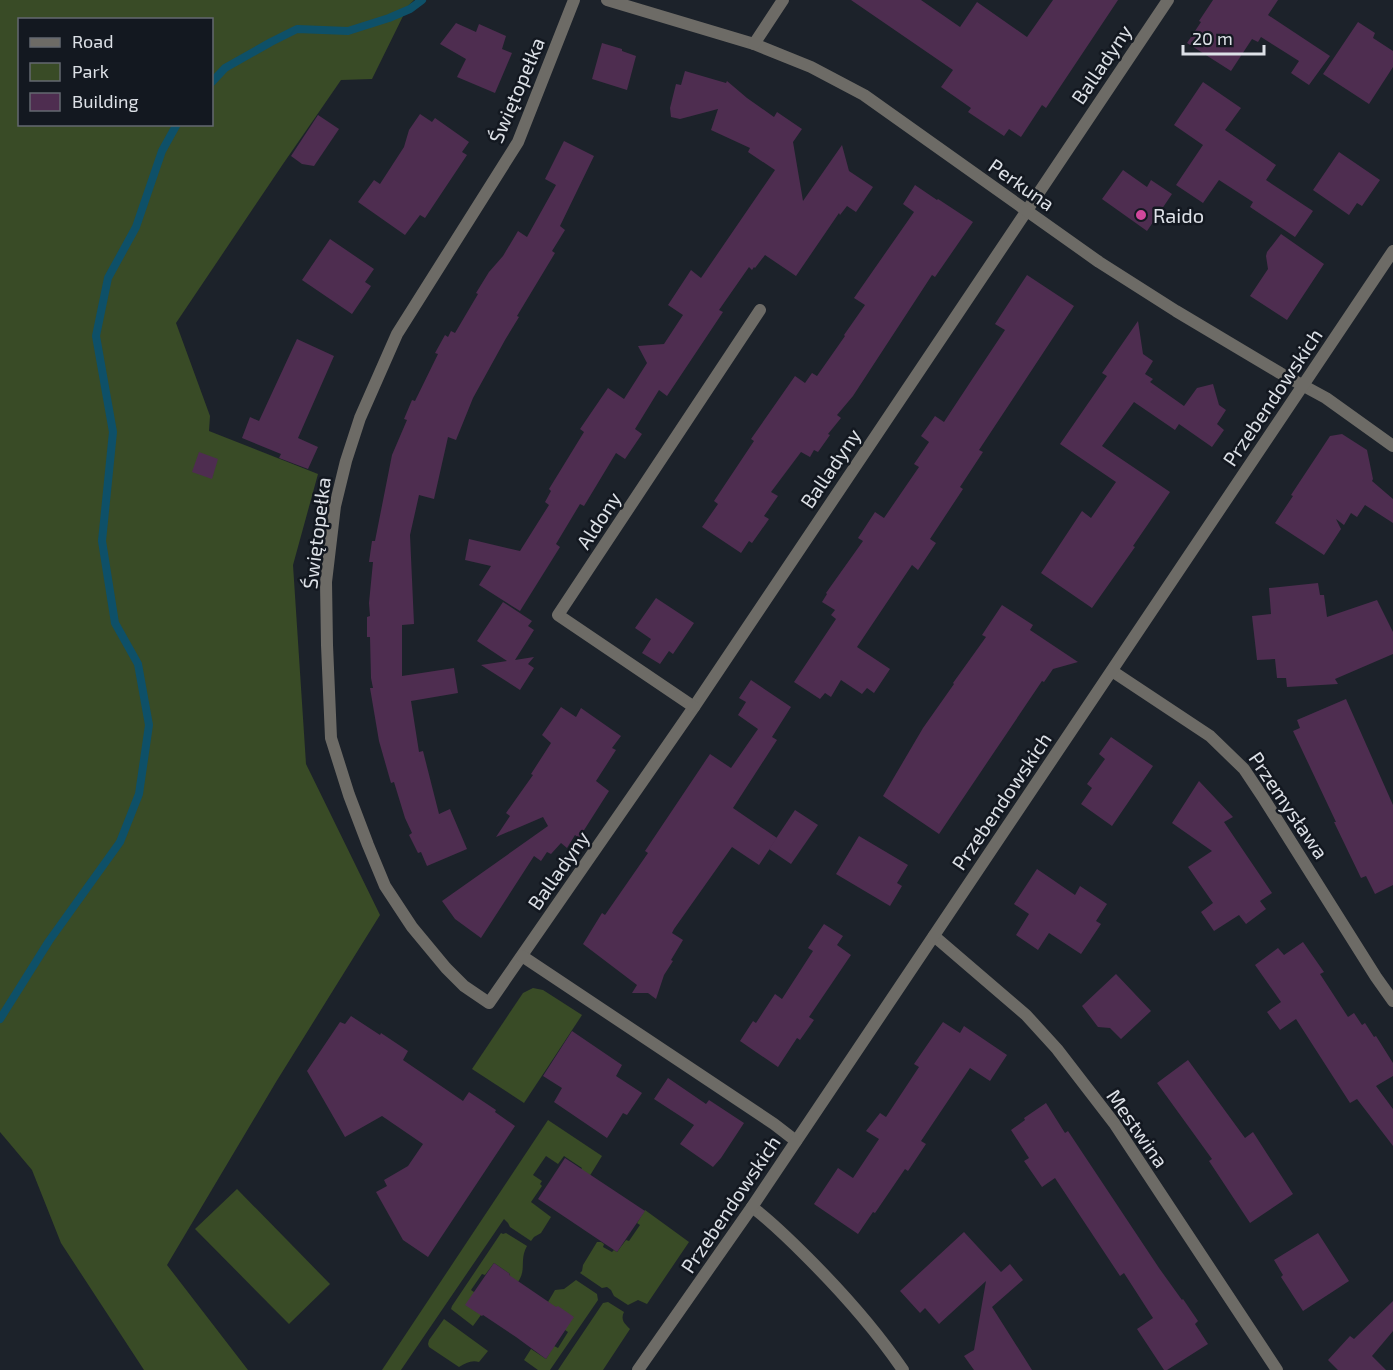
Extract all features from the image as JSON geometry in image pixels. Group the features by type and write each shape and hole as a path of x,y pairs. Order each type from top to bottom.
{"street":[{"name":"Świętopełka","path":"489,1003 464,986 412,927 385,886 368,845 331,738 326,582 335,506 360,417 397,334 518,142 574,0"},
{"name":"Perkuna","path":"607,0 754,44 811,67 864,95 1099,262 1176,311 1326,398 1393,446"},
{"path":"754,44 783,0"},
{"name":"Balladyny","path":"489,1003 694,707 1168,0"},
{"name":"Przebendowskich","path":"638,1370 752,1207 1393,252"},
{"name":"Aldony","path":"694,707 558,615 760,310"},
{"name":"Przemysława","path":"1112,671 1210,736 1244,769 1393,1001"},
{"name":"Mestwina","path":"934,936 1026,1015 1057,1049 1114,1123 1277,1370"},
{"path":"522,956 796,1141"},
{"path":"752,1207 772,1222 836,1285 903,1370"}],"green space":[{"path":"0,0 414,0 408,6 372,79 341,80 176,323 210,416 209,431 318,474 293,565 306,764 380,915 276,1082 167,1265 248,1370 144,1370 61,1243 32,1170 0,1132"},
{"path":"533,988 543,990 582,1015 524,1103 472,1069 523,993"},
{"path":"548,1120 602,1156 589,1177 580,1171 582,1168 564,1156 558,1164 546,1156 533,1175 542,1181 540,1184 542,1186 531,1202 551,1217 541,1233 531,1241 510,1227 504,1219 401,1370 382,1370"},
{"path":"237,1189 330,1284 289,1324 195,1229"},
{"path":"645,1210 689,1242 647,1304 638,1300 628,1305 614,1296 607,1287 602,1288 580,1273 597,1242 604,1244 603,1247 612,1252 614,1250 617,1252 626,1240 629,1241 640,1225 637,1223"},
{"path":"501,1233 506,1233 527,1246 523,1256 521,1277 518,1282 494,1263 485,1275 482,1274 471,1290 474,1292 481,1315 473,1326 451,1309"},
{"path":"576,1280 597,1294 598,1300 550,1370 538,1370 524,1360 531,1349 546,1359 554,1346 558,1348 568,1332 556,1308 548,1302 555,1290 564,1289"},
{"path":"608,1302 624,1312 623,1320 630,1329 603,1370 558,1370 603,1303"},
{"path":"444,1319 488,1351 479,1362 466,1363 459,1367 429,1347 429,1340"}],"building":[{"path":"851,0 921,0 960,27 977,2 1027,37 1053,0 1118,0 1046,108 1042,105 1021,137 1009,129 1004,136 968,112 971,108 941,87 953,70"},
{"path":"1213,0 1278,0 1268,15 1330,56 1309,85 1291,73 1299,61 1261,37 1258,42 1252,39 1231,71 1187,43"},
{"path":"1358,22 1375,33 1373,38 1393,51 1393,67 1369,104 1323,74"},
{"path":"456,23 476,32 479,24 506,36 502,49 512,53 495,93 457,77 466,59 440,44"},
{"path":"602,43 636,56 627,90 592,79"},
{"path":"685,71 726,83 727,81 774,117 777,112 802,129 793,142 803,201 842,145 849,171 873,187 856,212 847,206 840,215 839,213 796,276 765,255 755,268 752,270 749,267 719,310 723,312 667,396 659,390 635,429 642,434 625,459 616,453 584,506 580,504 556,544 560,547 520,611 479,585 491,566 465,560 469,539 520,551 549,505 545,502 551,491 549,489 584,432 580,429 608,388 624,399 647,363 638,346 664,344 683,315 668,305 691,270 701,278 775,170 748,152 750,148 711,130 718,109 680,119 671,117 670,108 676,84 681,85"},
{"path":"1203,82 1241,108 1225,130 1276,165 1266,180 1313,211 1295,237 1250,207 1253,202 1219,180 1203,203 1176,185 1203,145 1174,125"},
{"path":"420,114 432,122 435,118 469,142 462,152 467,155 425,218 420,215 405,235 358,202 374,180 380,184 404,147 409,130"},
{"path":"318,115 339,129 314,166 302,164 291,156"},
{"path":"564,141 594,156 560,226 565,230 552,251 555,253 517,316 519,317 473,398 456,440 448,437 434,499 419,495 410,535 414,624 402,625 402,676 454,668 458,693 411,701 419,752 423,751 439,814 450,809 467,849 427,866 421,852 418,853 409,835 412,833 394,782 391,783 379,741 370,688 373,688 367,617 370,616 373,562 369,562 372,541 375,541 392,455 407,420 404,419 412,400 415,401 445,335 448,337 451,331 455,333 489,272 503,256 518,231 527,237 556,185 545,179"},
{"path":"1339,152 1380,180 1362,206 1357,203 1349,215 1313,190"},
{"name":"Raido","path":"1123,170 1147,187 1151,180 1172,194 1147,231 1102,199"},
{"path":"915,185 973,222 935,277 932,275 853,396 837,415 841,418 828,434 830,435 818,452 814,450 810,457 801,452 771,492 778,496 764,516 769,519 752,543 749,541 741,553 702,527 718,504 714,501 754,441 751,439 795,376 805,383 812,373 817,376 865,305 854,298 914,212 903,204"},
{"path":"1281,234 1324,264 1287,320 1250,296 1268,269 1267,252"},
{"path":"330,239 374,269 365,282 371,286 352,314 302,280"},
{"path":"1027,275 1074,306 979,450 983,452 960,487 963,489 930,539 936,543 918,570 912,565 857,647 890,669 874,693 867,688 862,694 841,680 831,697 825,693 820,699 794,682 836,619 831,615 835,610 822,602 826,593 863,541 858,538 875,512 884,518 919,467 914,464 929,442 921,436 935,416 944,422 1005,330 995,324"},
{"path":"1138,321 1143,354 1153,361 1145,374 1153,379 1150,382 1184,406 1197,388 1213,384 1219,405 1226,410 1217,424 1224,430 1212,447 1179,424 1175,430 1134,402 1102,446 1170,492 1092,608 1041,573 1082,511 1091,518 1116,482 1060,444 1107,376 1102,373"},
{"path":"297,339 334,356 298,438 318,447 308,469 279,458 281,454 242,438 250,417 259,421"},
{"path":"1342,434 1367,450 1372,481 1393,499 1393,523 1365,505 1357,517 1351,513 1344,525 1336,519 1341,529 1324,555 1275,523 1330,436"},
{"path":"199,452 218,459 212,479 192,472"},
{"path":"1318,583 1320,595 1324,595 1327,617 1377,600 1393,632 1393,654 1335,679 1338,684 1287,687 1286,678 1277,678 1275,659 1257,660 1252,616 1271,614 1269,588"},
{"path":"656,598 694,623 673,654 669,651 660,664 642,653 651,639 635,628"},
{"path":"503,602 532,621 528,626 534,630 515,660 534,657 528,664 534,668 520,690 481,665 507,661 477,641"},
{"path":"1002,605 1033,625 1030,630 1078,662 1053,669 1044,682 1042,681 939,834 883,796 923,728 986,637 982,635"},
{"path":"751,680 791,707 772,737 777,740 733,808 777,838 759,865 732,847 672,933 683,940 664,975 656,999 648,993 632,993 637,985 583,944 602,913 605,915 648,853 645,851 710,754 731,768 758,729 738,715 746,702 739,698"},
{"path":"1346,699 1393,805 1393,885 1375,894 1366,876 1361,878 1293,731 1300,728 1297,720"},
{"path":"561,707 576,717 581,708 621,736 612,748 616,750 596,781 609,791 579,838 575,835 567,848 561,843 551,854 547,852 541,861 534,856 481,938 455,919 442,901 548,826 543,817 496,837 510,816 506,813 533,775 531,774 551,743 542,735"},
{"path":"1111,737 1153,766 1112,826 1081,804 1092,788 1087,784 1105,759 1099,754"},
{"path":"1199,781 1233,817 1224,822 1272,893 1260,901 1266,909 1246,924 1239,915 1214,931 1201,912 1213,903 1188,867 1212,851 1172,823"},
{"path":"795,810 818,825 791,864 769,849"},
{"path":"859,836 908,865 897,883 902,886 890,906 836,874"},
{"path":"1037,869 1075,895 1080,886 1107,904 1096,921 1101,924 1081,954 1049,933 1038,950 1016,935 1029,914 1014,904"},
{"path":"824,924 843,936 837,945 851,955 809,1017 814,1020 800,1040 797,1038 778,1067 740,1041 753,1021 756,1023 775,994 782,999 813,951 808,948"},
{"path":"1303,942 1324,972 1320,974 1348,1017 1354,1013 1362,1025 1365,1023 1393,1063 1393,1076 1376,1086 1393,1109 1393,1146 1357,1099 1350,1103 1296,1019 1280,1030 1267,1012 1281,1002 1255,965 1278,948 1284,955"},
{"path":"1116,974 1151,1011 1121,1039 1110,1028 1098,1027 1082,1006"},
{"path":"351,1016 408,1051 403,1060 463,1101 469,1092 515,1126 428,1257 403,1240 376,1192 387,1186 384,1180 408,1166 423,1144 382,1116 345,1137 307,1071 340,1022 345,1024"},
{"path":"943,1022 960,1033 964,1026 1007,1055 990,1081 970,1068 921,1141 926,1144 908,1171 905,1169 858,1234 814,1204 838,1168 853,1178 879,1139 866,1131 880,1113 886,1117 919,1067 914,1064"},
{"path":"572,1031 622,1065 616,1076 642,1093 627,1115 623,1113 607,1138 554,1102 562,1088 543,1076"},
{"path":"1188,1060 1245,1138 1253,1132 1293,1194 1250,1223 1209,1161 1212,1159 1157,1083"},
{"path":"668,1078 706,1104 709,1100 744,1123 713,1167 680,1144 694,1125 654,1099"},
{"path":"1046,1103 1065,1133 1068,1131 1159,1268 1198,1321 1195,1324 1208,1344 1167,1370 1164,1370 1137,1329 1153,1318 1124,1273 1120,1276 1055,1178 1042,1187 1024,1161 1029,1158 1011,1130"},
{"path":"565,1158 645,1211 617,1252 538,1199"},
{"path":"964,1232 1001,1272 1010,1264 1023,1280 992,1307 1032,1370 974,1370 964,1356 974,1350 986,1281 939,1324 925,1308 920,1313 900,1291"},
{"path":"1318,1233 1349,1281 1303,1311 1281,1277 1283,1275 1274,1260"},
{"path":"494,1263 574,1317 546,1359 465,1305"},
{"path":"1393,1301 1393,1331 1372,1356 1386,1370 1338,1370 1328,1360 1350,1336 1354,1339"}],"waterway":[{"path":"213,81 225,68 297,29 348,31 389,18 410,9 422,0"},
{"path":"0,1019 49,941 120,842 139,794 149,725 138,664 115,623 102,541 113,432 96,336 108,278 136,227 162,151 176,126"}],"place":[{"name":"Raido","path":"1141,215"}]}
